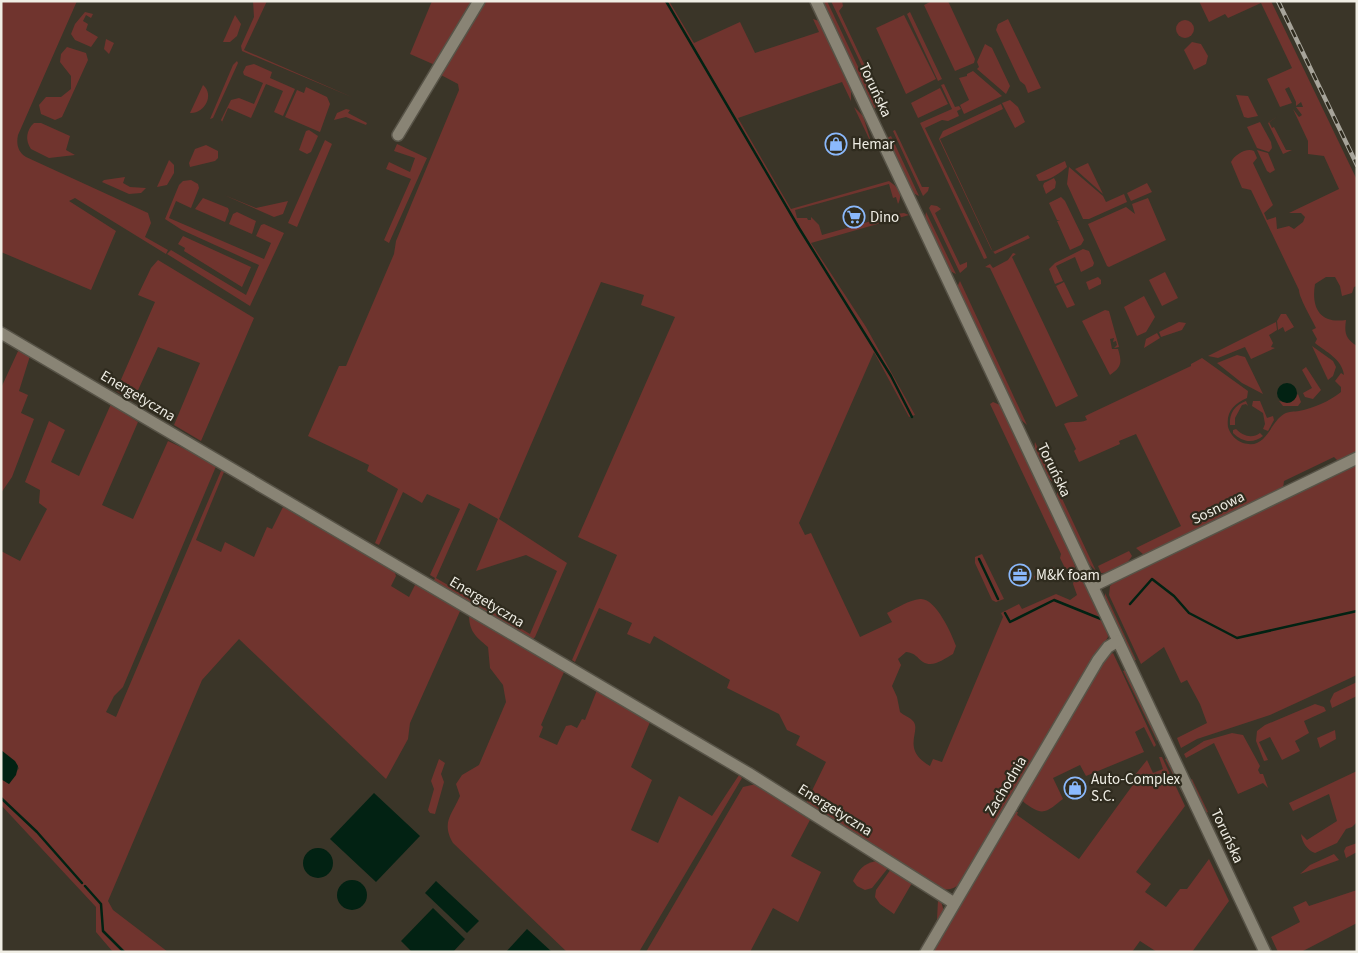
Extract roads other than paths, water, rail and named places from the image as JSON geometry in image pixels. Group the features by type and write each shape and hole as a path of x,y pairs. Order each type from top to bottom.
{"street":[{"path":"398,135 479,1"},
{"name":"Toruńska","path":"816,1 1266,952"},
{"name":"Energetyczna","path":"1,333 748,774 954,903"},
{"name":"Sosnowa","path":"1093,586 1357,458"},
{"name":"Zachodnia","path":"926,952 1098,660 1108,648 1118,641"}],"waterway":[{"path":"666,1 799,228 891,376 912,417"},
{"path":"979,559 998,599"},
{"path":"1130,604 1152,579 1174,596 1189,613 1237,638 1357,611"},
{"path":"1005,613 1010,622 1054,600 1101,619"},
{"path":"1,798 37,832 82,883"},
{"path":"85,886 101,904 103,931 124,952"}],"railway":[{"path":"1278,1 1357,165"}],"place":[{"name":"Hemar","path":"836,144"},
{"name":"Dino","path":"854,217"},
{"name":"M&K foam","path":"1020,575"},
{"name":"Auto-Complex S.C.","path":"1075,788"}]}
